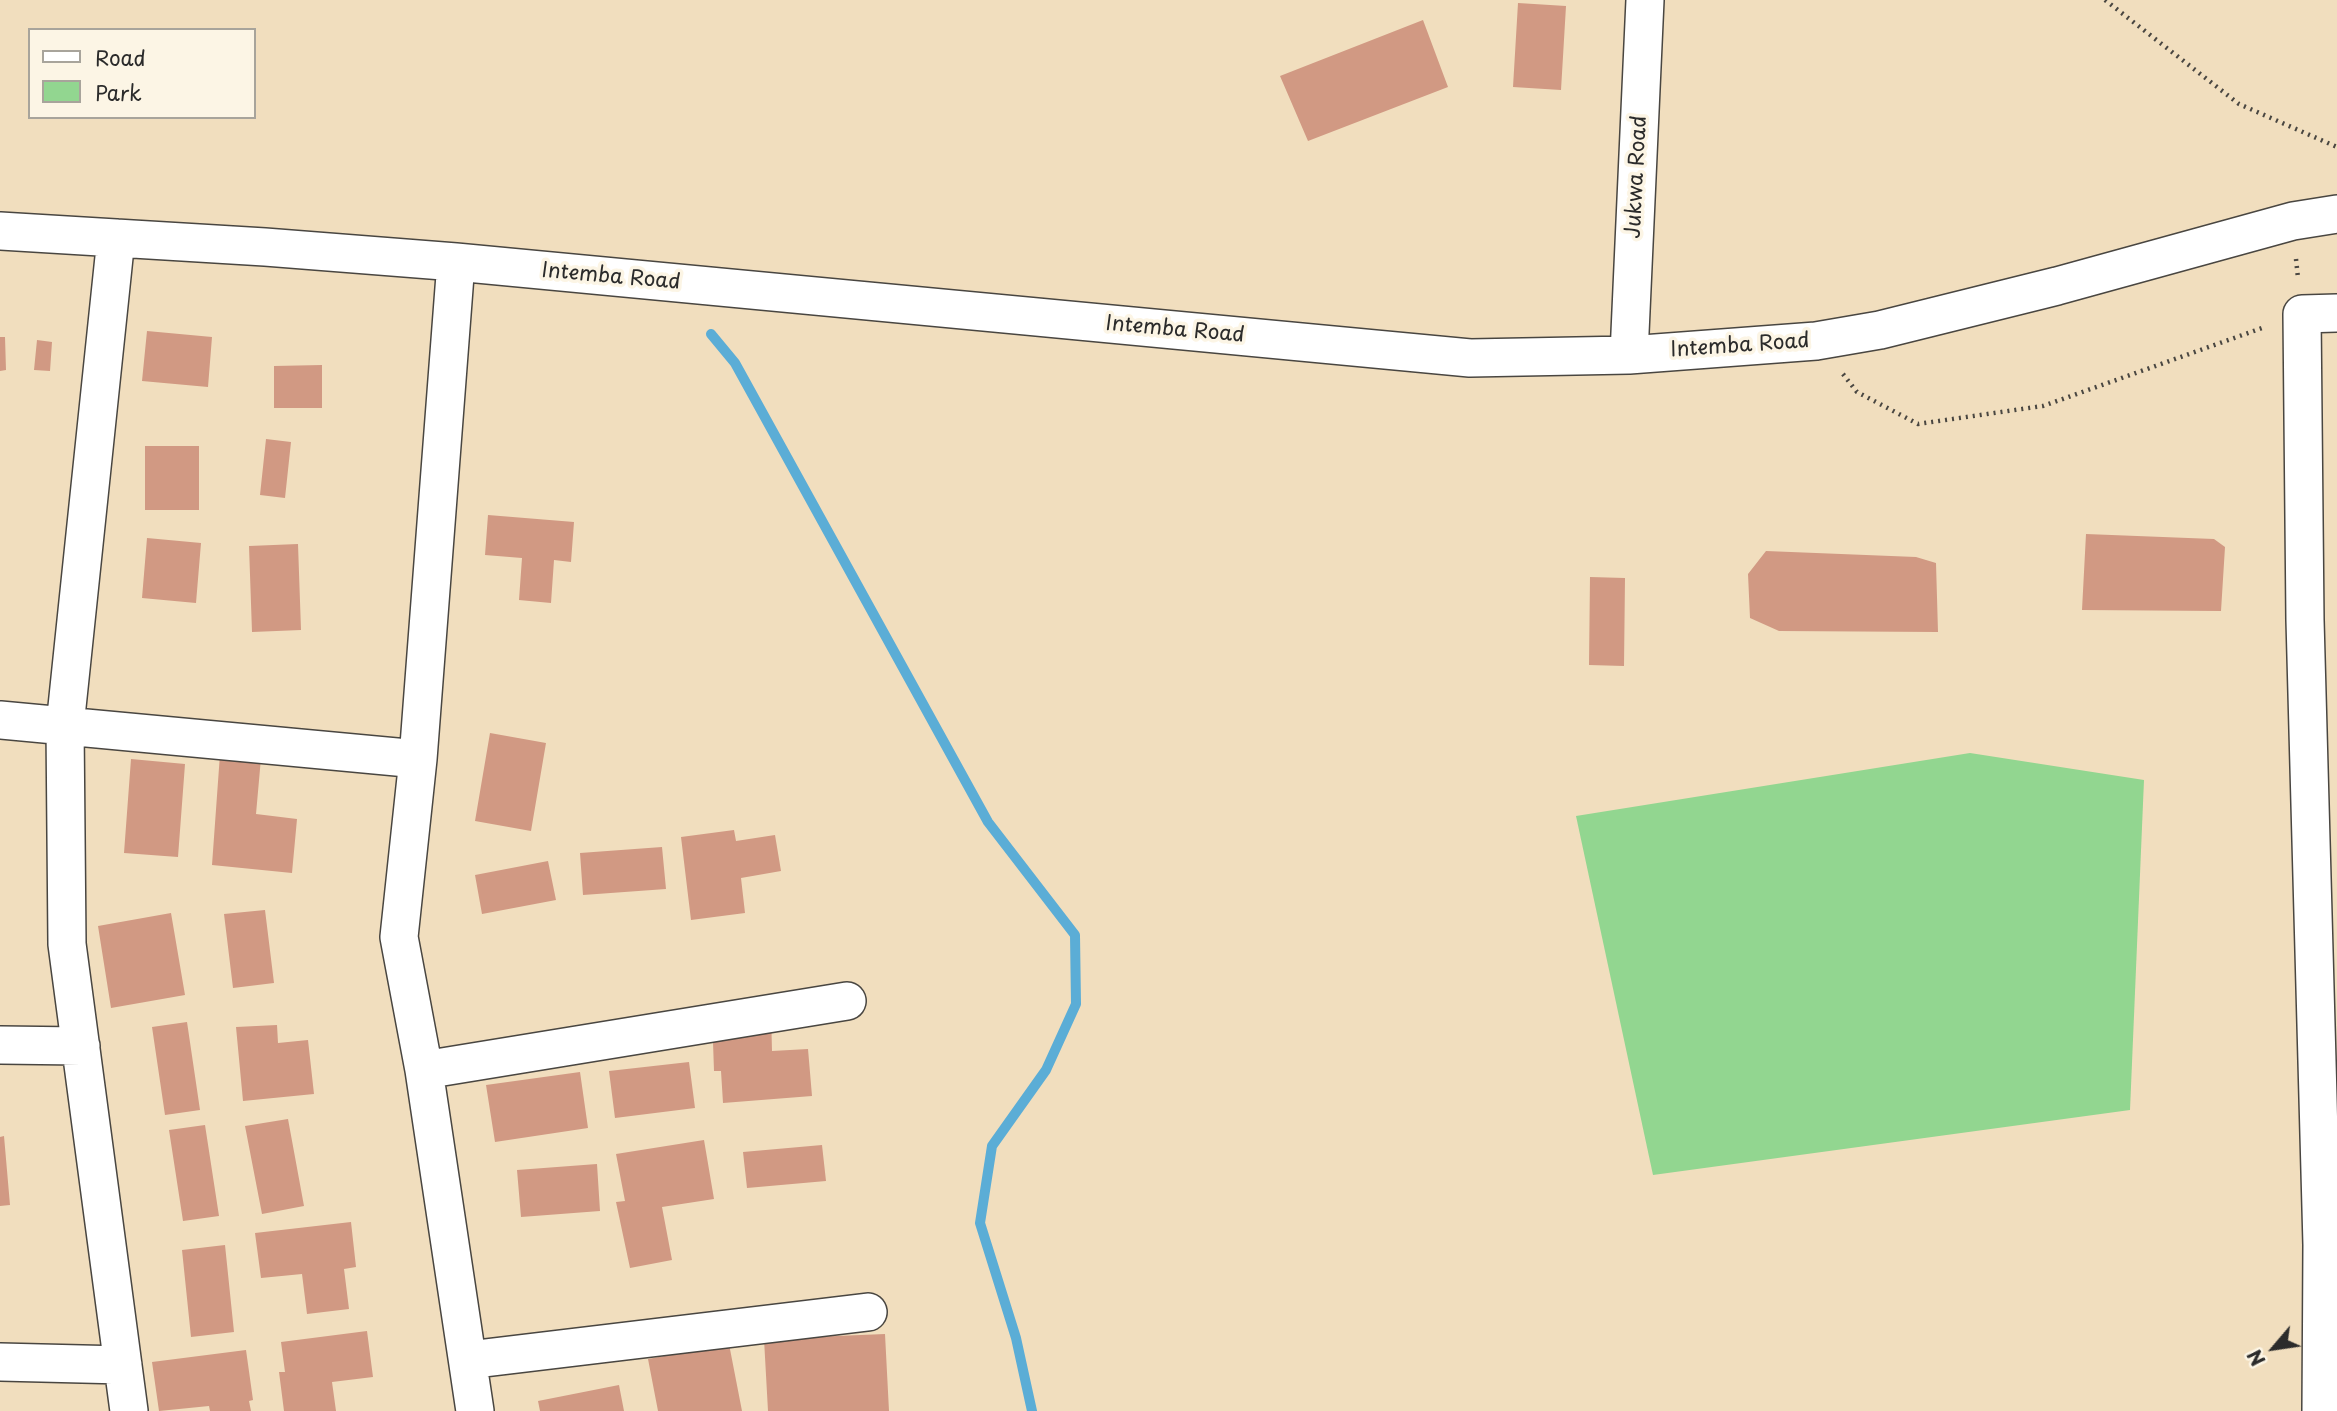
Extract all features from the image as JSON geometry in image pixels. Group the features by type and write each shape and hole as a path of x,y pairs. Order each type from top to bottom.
{"street":[{"name":"Jukwa Road","path":"1629,355 1645,0"},
{"name":"Intemba Road","path":"0,231 456,262 1470,358 1629,355 1816,341 1880,330 2057,286 2293,221 2337,214"},
{"path":"116,238 65,726 67,944 129,1411"},
{"path":"456,262 418,759 399,937 424,1070 475,1411"},
{"path":"2319,314 2330,1245 2321,1411"},
{"path":"0,720 418,759"},
{"path":"424,1070 847,1001"},
{"path":"0,1045 81,1046"},
{"path":"468,1360 868,1312"},
{"path":"0,1362 123,1365"}],"path":[{"path":"2105,0 2239,104 2337,147"},
{"path":"1816,341 1857,392 1918,424 2043,406 2319,314 2293,221"}],"green space":[{"path":"1970,753 2144,780 2130,1110 1653,1175 1576,816"}],"building":[{"path":"1518,3 1566,6 1561,90 1513,87"},
{"path":"1423,20 1448,87 1308,141 1280,76"},
{"path":"147,331 212,337 208,387 142,381"},
{"path":"0,337 5,337 6,370 0,371"},
{"path":"37,340 52,342 50,371 34,370"},
{"path":"322,365 322,408 274,408 274,366"},
{"path":"266,439 291,442 285,498 260,495"},
{"path":"145,446 199,446 199,510 145,510"},
{"path":"488,515 574,522 571,562 554,560 551,603 519,600 522,558 485,555"},
{"path":"2086,534 2214,539 2225,547 2221,611 2082,610"},
{"path":"147,538 201,543 196,603 142,598"},
{"path":"298,544 301,630 252,632 249,546"},
{"path":"1766,551 1916,557 1936,563 1938,632 1779,631 1750,618 1748,574"},
{"path":"1590,577 1625,578 1624,666 1589,665"},
{"path":"490,733 546,743 531,831 475,821"},
{"path":"220,754 261,758 256,814 297,819 292,873 212,865"},
{"path":"131,759 185,764 178,857 124,853"},
{"path":"734,830 736,841 775,835 781,871 741,878 745,913 691,920 681,837"},
{"path":"662,847 666,889 583,895 580,853"},
{"path":"548,861 556,900 482,914 475,875"},
{"path":"265,910 274,983 233,988 224,914"},
{"path":"171,913 185,995 111,1008 98,926"},
{"path":"771,1012 772,1051 808,1049 812,1096 723,1103 721,1071 714,1071 712,1013"},
{"path":"187,1022 200,1110 165,1115 152,1027"},
{"path":"277,1025 278,1043 308,1040 314,1094 243,1101 236,1027"},
{"path":"689,1062 695,1108 615,1118 609,1071"},
{"path":"580,1072 588,1128 495,1142 486,1085"},
{"path":"288,1119 304,1206 262,1214 245,1126"},
{"path":"205,1125 219,1216 183,1221 169,1130"},
{"path":"4,1136 10,1205 0,1206 0,1137"},
{"path":"704,1140 714,1199 662,1207 672,1260 630,1268 616,1202 625,1201 616,1154"},
{"path":"822,1145 826,1181 747,1188 743,1152"},
{"path":"597,1164 600,1211 521,1217 517,1170"},
{"path":"351,1222 356,1267 344,1269 349,1309 307,1314 302,1274 261,1278 255,1233"},
{"path":"225,1245 234,1332 191,1337 182,1250"},
{"path":"367,1331 373,1377 332,1382 336,1411 284,1411 279,1372 285,1372 281,1342"},
{"path":"885,1334 889,1411 768,1411 764,1339"},
{"path":"729,1344 742,1411 658,1411 648,1359"},
{"path":"246,1350 253,1400 249,1401 251,1411 210,1411 209,1406 159,1411 152,1362"},
{"path":"619,1385 624,1411 540,1411 538,1401"}],"waterway":[{"path":"711,334 735,363 988,822 1075,935 1076,1004 1046,1070 992,1146 980,1223 1016,1338 1032,1411"}]}
